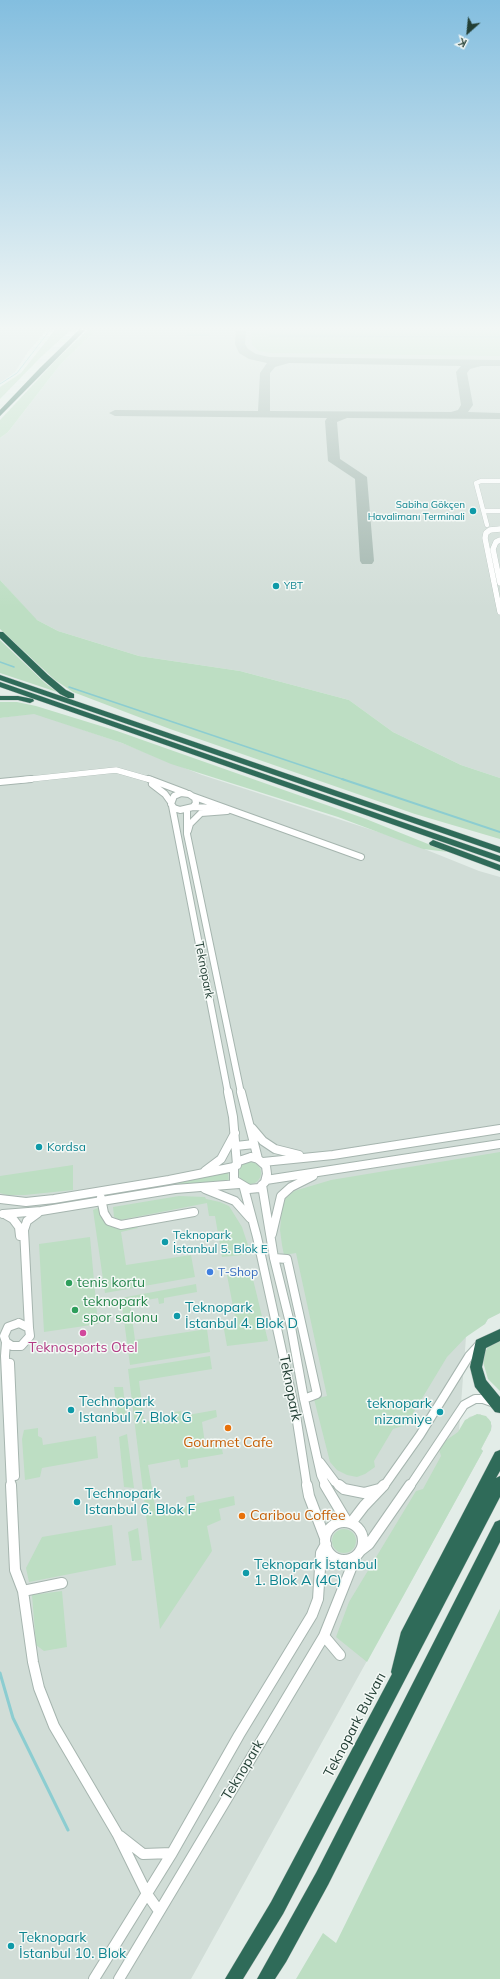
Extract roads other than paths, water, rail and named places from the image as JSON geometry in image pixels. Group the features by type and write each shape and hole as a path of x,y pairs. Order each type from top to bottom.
{"highway":[{"path":"0,634 63,692 101,715"},
{"path":"0,677 369,814 500,859"},
{"path":"0,684 101,715 369,804 500,850"},
{"path":"0,698 18,698 101,715"},
{"path":"369,804 500,844"},
{"path":"369,814 435,844 500,868"},
{"path":"498,1404 486,1391 477,1376 477,1360 480,1344 500,1335"},
{"path":"397,1682 406,1637 500,1457"},
{"name":"Teknopark Bulvarı","path":"232,1979 277,1908 397,1682 500,1483"},
{"path":"265,1979 322,1879 500,1527"}],"street":[{"path":"487,524 485,511 476,483 481,480 500,481"},
{"path":"485,511 500,511"},
{"path":"500,529 490,530 485,538 500,612"},
{"path":"485,538 490,534 500,532"},
{"path":"500,540 496,542 493,549 500,583"},
{"path":"493,549 500,544"},
{"path":"0,782 107,770 130,773 362,857"},
{"path":"130,773 158,787 177,810 210,807 237,812"},
{"path":"171,804 174,796 186,793"},
{"path":"190,809 196,800 192,796"},
{"name":"Teknopark","path":"171,804 235,1133 236,1166 234,1180 242,1186 258,1237 296,1415 309,1496 333,1556 338,1559 345,1560 358,1554 369,1544 464,1405 475,1399 498,1404"},
{"name":"Teknopark","path":"119,1979 324,1636 358,1554 362,1539 360,1533 349,1523 327,1489 304,1399 291,1327 271,1240 264,1183 266,1169 260,1161 254,1144 251,1126 236,1074 187,834 190,809"},
{"path":"187,834 190,824 201,814 221,810 237,812"},
{"name":"Teknopark","path":"251,1126 262,1141 275,1149 290,1154 311,1157"},
{"name":"Teknopark","path":"0,1199 26,1202 54,1199 199,1174 236,1166 239,1161 251,1157 260,1161 311,1157 500,1129"},
{"name":"Teknopark","path":"199,1174 218,1162 235,1133"},
{"path":"236,1146 254,1144"},
{"name":"Teknopark","path":"5,1214 41,1211 174,1189 242,1186 254,1188 264,1183 321,1172 500,1144"},
{"name":"Teknopark","path":"271,1240 277,1207 281,1196 291,1187 321,1172"},
{"name":"Teknopark","path":"201,1187 228,1196 240,1205 250,1218 258,1237"},
{"path":"100,1191 104,1213 109,1221 121,1225 194,1212"},
{"path":"11,1201 5,1214 13,1219 19,1227 24,1315 23,1319 19,1323 12,1325 6,1330 4,1336 9,1344 18,1535 17,1580 23,1591 33,1662 46,1708 67,1751 118,1835 147,1894 159,1911"},
{"path":"9,1344 17,1347 25,1343 30,1336 24,1230 27,1221 41,1211"},
{"path":"274,1258 287,1259 317,1394 304,1399"},
{"path":"19,1323 29,1328"},
{"path":"349,1523 383,1487 420,1435 469,1356 480,1344"},
{"name":"Teknopark","path":"318,1458 335,1482 344,1490 364,1493 377,1491 383,1487"},
{"name":"Teknopark","path":"94,1979 172,1854 239,1735 312,1615 319,1595 321,1553 330,1527 335,1523 349,1523"},
{"path":"23,1591 62,1583"},
{"path":"324,1636 340,1655"},
{"path":"118,1835 143,1854 172,1854"}],"waterway":[{"path":"0,662 14,667"},
{"path":"69,687 345,780"},
{"path":"342,779 500,832"},
{"path":"0,1673 13,1718 68,1830"}],"place":[{"name":"Sabiha Gökçen Havalimanı Terminali","path":"473,511"},
{"name":"YBT","path":"276,586"},
{"name":"Kordsa","path":"39,1147"},
{"name":"Teknopark İstanbul 5. Blok E","path":"165,1242"},
{"name":"T-Shop","path":"210,1272"},
{"name":"tenis kortu","path":"69,1283"},
{"name":"teknopark spor salonu","path":"75,1310"},
{"name":"Teknopark İstanbul 4. Blok D","path":"177,1316"},
{"name":"Teknosports Otel","path":"83,1333"},
{"name":"Technopark Istanbul 7. Blok G","path":"71,1410"},
{"name":"teknopark nizamiye","path":"440,1412"},
{"name":"Gourmet Cafe","path":"228,1428"},
{"name":"Technopark Istanbul 6. Blok F","path":"77,1502"},
{"name":"Caribou Coffee","path":"242,1516"},
{"name":"Teknopark İstanbul 1. Blok A (4C)","path":"246,1573"},
{"name":"Teknopark İstanbul 10. Blok","path":"11,1946"}]}
